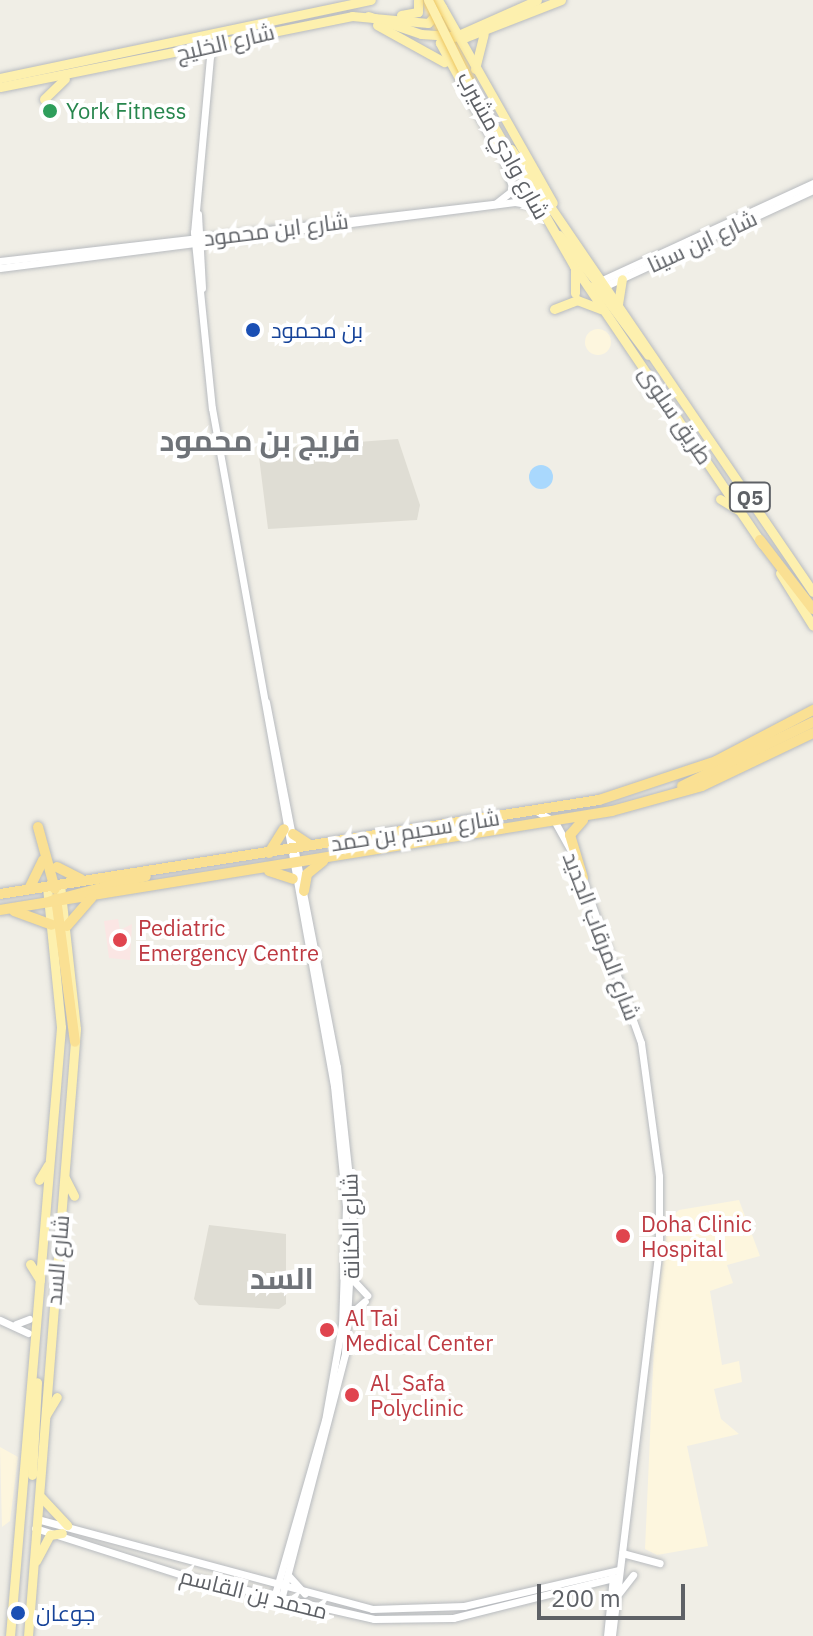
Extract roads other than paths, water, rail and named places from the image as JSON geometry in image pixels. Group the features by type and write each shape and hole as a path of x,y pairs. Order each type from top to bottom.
{"highway":[{"path":"760,540 813,609"},
{"path":"664,797 811,714"},
{"name":"شارع سحيم بن حمد","path":"0,894 27,890 94,895 259,869 311,846 538,812 688,772 811,714"},
{"name":"شارع سحيم بن حمد","path":"0,910 55,894 86,880 268,854 328,858 588,816 664,797 812,734"},
{"path":"583,878 570,835 588,816"},
{"path":"151,886 164,877 465,830 485,820"},
{"path":"38,827 55,894 75,1042"},
{"path":"495,841 507,829"},
{"path":"268,854 289,831 311,846"},
{"path":"304,891 308,872 328,858"},
{"path":"27,890 43,860"},
{"path":"57,867 86,880"},
{"path":"259,869 293,879"},
{"path":"0,903 55,894 155,870"},
{"path":"67,926 94,895"},
{"path":"0,910 52,925"}],"main road":[{"name":"شارع الخليج","path":"0,78 371,0 384,0"},
{"path":"382,14 415,14 418,0"},
{"name":"شارع وادي مشيرب","path":"428,0 533,184 568,230 597,286"},
{"path":"461,34 537,0"},
{"path":"365,14 444,37 484,34 561,0"},
{"name":"شارع الخليج","path":"0,87 65,78 365,14 382,14 428,23 438,3"},
{"path":"438,3 466,25 503,16"},
{"name":"شارع وادي مشيرب","path":"438,3 461,34 472,78"},
{"name":"شارع وادي مشيرب","path":"438,3 537,206 574,266 597,286"},
{"path":"352,16 415,42 450,67"},
{"path":"472,78 484,34"},
{"path":"444,37 441,51 503,158 537,206"},
{"path":"44,99 65,78"},
{"path":"550,228 658,362"},
{"path":"574,266 575,293"},
{"path":"619,307 622,279"},
{"name":"طريق سلوى","path":"597,286 619,307 658,362 813,592"},
{"name":"طريق سلوى","path":"597,286 604,311 741,511 813,626"},
{"path":"554,309 577,300 604,311"},
{"path":"648,374 649,391"},
{"path":"720,499 741,511"},
{"name":"شارع السد","path":"10,1636 21,1532 61,1011 52,925 55,894"},
{"name":"شارع السد","path":"25,1636 29,1618 34,1522 39,1492 75,1042 67,926 55,894"},
{"path":"70,1093 80,1078"},
{"path":"39,1180 49,1162"},
{"path":"64,1176 74,1196"},
{"path":"30,1264 40,1280"},
{"path":"21,1532 34,1522 33,1370"},
{"path":"23,1394 30,1411"},
{"path":"44,1418 57,1397"},
{"path":"32,1568 47,1538 65,1529 39,1492"},
{"path":"18,1551 28,1562 25,1636"},
{"path":"29,1618 38,1636"}],"street":[{"path":"211,46 205,60 196,200 197,242 216,435 294,856"},
{"path":"195,49 205,60"},
{"name":"شارع ابن محمود","path":"0,261 197,242 214,236 495,204 513,190 503,158"},
{"name":"شارع ابن سينا","path":"597,286 813,183"},
{"name":"شارع ابن سينا","path":"597,286 622,279 813,190"},
{"path":"196,200 197,242"},
{"name":"شارع ابن محمود","path":"0,268 515,202 537,206"},
{"path":"198,210 214,236"},
{"path":"538,812 555,822"},
{"name":"شارع المرقاب الجديد","path":"555,822 583,878 641,1043 658,1168 657,1258 610,1636"},
{"name":"شارع الكنانة","path":"278,1599 284,1564 325,1420 345,1279 340,1133 293,879 294,856"},
{"name":"شارع الكنانة","path":"280,1589 288,1575 328,1438 349,1315 352,1278 345,1123 304,891 294,856"},
{"path":"309,955 317,961"},
{"path":"349,1315 366,1298 352,1278"},
{"path":"9,1323 29,1319"},
{"path":"0,1320 28,1333"},
{"name":"محمد بن القاسم","path":"34,1522 358,1608 436,1610 616,1574"},
{"name":"محمد بن القاسم","path":"65,1529 278,1599 411,1621 453,1618 616,1574"},
{"path":"622,1553 660,1563"},
{"path":"257,1583 272,1580 284,1564"},
{"path":"288,1575 310,1597"},
{"path":"571,1588 599,1585 613,1598 633,1575"}],"water":[{"path":"541,465 550,468 553,477 550,486 541,489 532,486 529,477 532,468"}],"place":[{"name":"York Fitness","path":"50,111"},
{"name":"بن محمود","path":"253,330"},
{"name":"Pediatric Emergency Centre","path":"120,940"},
{"name":"Doha Clinic Hospital","path":"623,1236"},
{"name":"Al Tai Medical Center","path":"327,1330"},
{"name":"Al_Safa Polyclinic","path":"352,1395"},
{"name":"جوعان","path":"18,1613"}],"district":[{"name":"فريج بن محمود","path":"260,440"},
{"name":"السد","path":"282,1278"}]}
